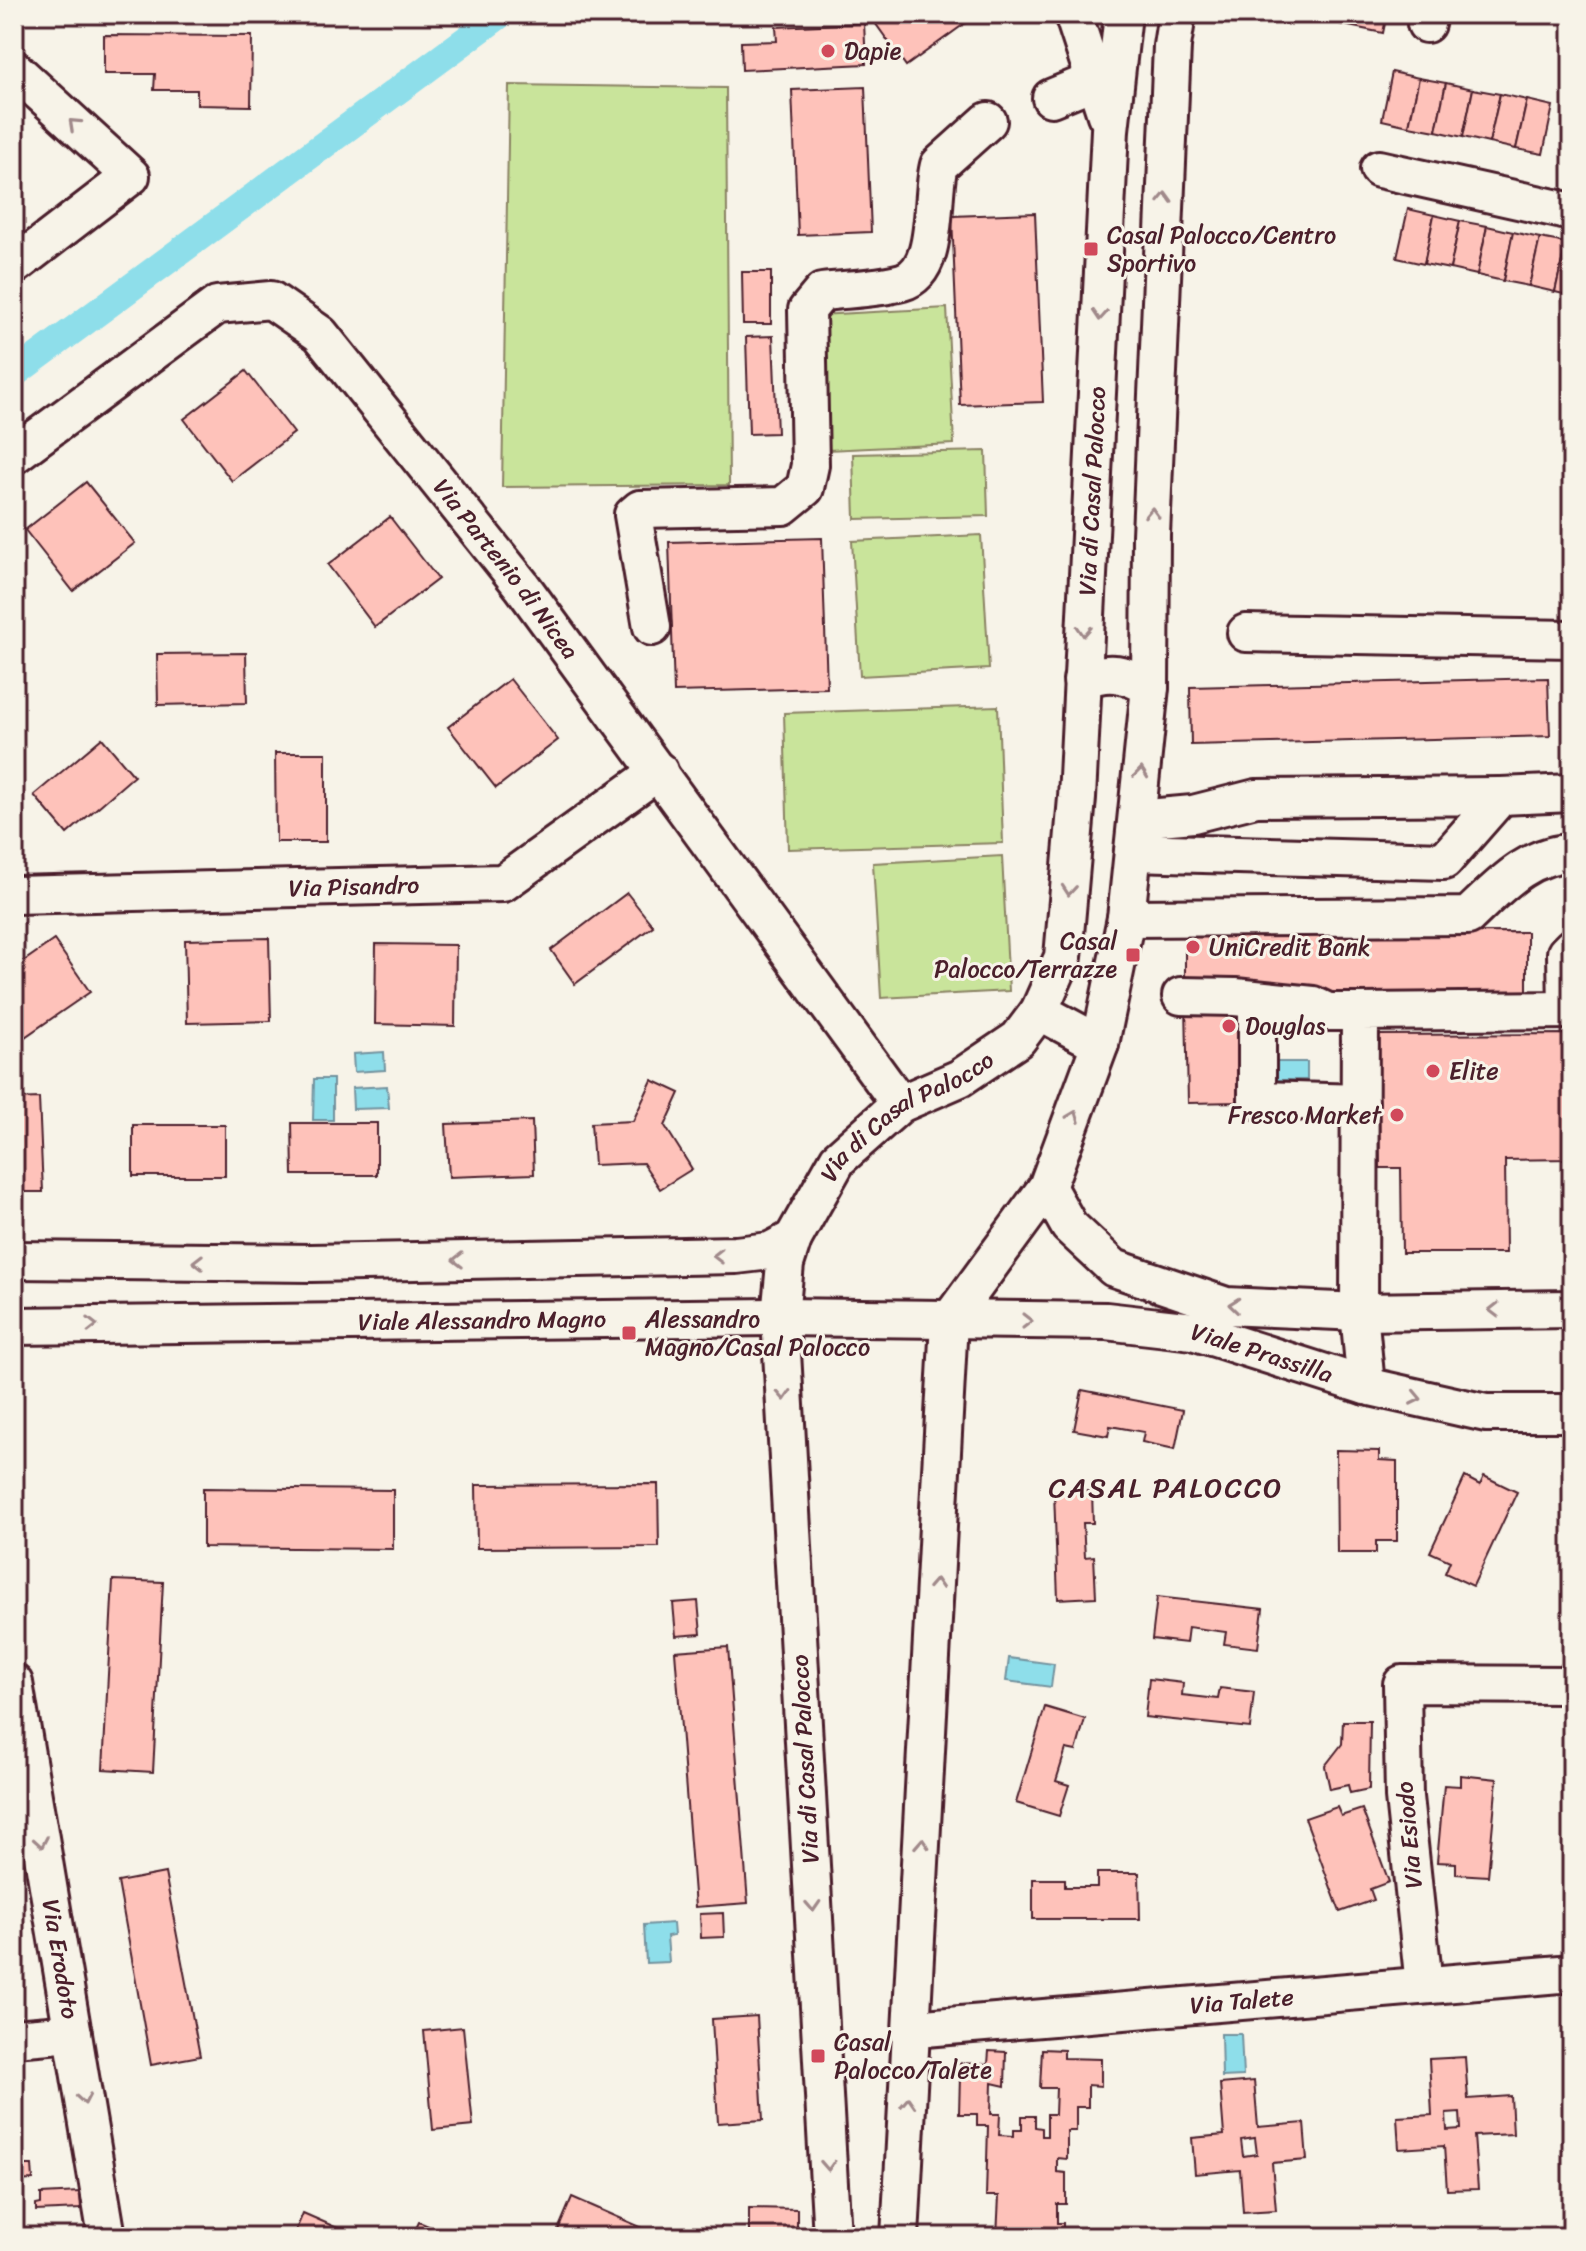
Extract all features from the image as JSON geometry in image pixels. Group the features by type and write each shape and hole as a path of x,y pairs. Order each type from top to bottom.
{"street":[{"path":"1073,14 1110,130"},
{"name":"Via di Casal Palocco","path":"832,2237 780,1317 785,1264 793,1239 838,1159 900,1104 960,1078 1018,1039 1039,1011 1063,957 1077,798 1110,130 1123,14"},
{"path":"900,2237 949,1321 1047,1187 1100,1044 1126,918 1150,687 1151,535 1172,46 1177,14"},
{"path":"14,69 131,176 14,266"},
{"path":"1051,98 1095,80"},
{"path":"652,627 633,515 640,509 783,506 805,488 810,465 807,310 822,292 900,283 918,272 928,257 939,165 988,121"},
{"path":"1379,169 1572,212"},
{"path":"1104,257 1122,269 1142,271 1163,261"},
{"name":"Via Partenio di Nicea","path":"14,455 217,305 271,300 320,334 522,586 900,1104"},
{"path":"1246,633 1572,639"},
{"path":"1082,680 1103,672 1124,673 1150,687"},
{"name":"Via Pisandro","path":"14,895 503,883 659,771"},
{"path":"1135,836 1193,814 1256,798 1572,793"},
{"path":"1135,836 1444,861 1501,796"},
{"path":"1126,918 1468,916 1519,869 1562,853 1572,853"},
{"path":"1181,996 1313,1005 1328,1012 1570,1010 1566,953 1572,947"},
{"path":"1257,1000 1257,1100 1360,1103"},
{"path":"1039,1011 1100,1044"},
{"path":"1360,1012 1359,1312 1366,1386"},
{"name":"Viale Prassilla","path":"1047,1187 1069,1226 1114,1268 1226,1306 1359,1312 1572,1309"},
{"path":"14,1260 311,1263 736,1255 770,1251 793,1239"},
{"name":"Viale Alessandro Magno","path":"14,1326 780,1317 949,1321"},
{"name":"Viale Prassilla","path":"949,1321 1106,1321 1193,1331 1366,1386 1486,1413 1572,1413"},
{"name":"Via Erodoto","path":"14,1683 107,2237"},
{"name":"Via Esiodo","path":"1424,1985 1404,1797 1402,1684 1572,1685"},
{"name":"Via Talete","path":"913,2029 1572,1973"},
{"path":"14,2038 73,2033"}],"green space":[{"path":"509,85 726,88 729,485 502,487"},
{"path":"947,308 954,444 827,450 818,315"},
{"path":"986,451 988,516 855,519 853,454"},
{"path":"981,535 989,669 860,676 852,541"},
{"path":"998,706 1003,843 788,849 784,713"},
{"path":"1002,856 1009,991 881,998 873,863"}],"water":[{"path":"384,1052 385,1070 354,1072 353,1054"},
{"path":"1264,1062 1307,1062 1307,1080 1264,1080"},
{"path":"314,1079 333,1079 333,1120 313,1120"},
{"path":"387,1086 389,1108 353,1109 352,1088"},
{"path":"1009,1658 1054,1664 1051,1687 1006,1681"},
{"path":"673,1923 674,1935 667,1936 669,1962 646,1963 644,1925"},
{"path":"1221,2034 1241,2034 1243,2076 1222,2077"}],"building":[{"path":"882,14 978,14 906,66 873,20"},
{"path":"1331,14 1387,14 1383,33 1329,22"},
{"path":"864,23 866,64 742,70 741,42 777,41 776,27"},
{"path":"104,35 252,36 251,106 197,105 197,90 154,90 155,74 104,74"},
{"path":"1392,72 1419,78 1409,126 1382,120"},
{"path":"1419,78 1446,83 1436,131 1409,126"},
{"path":"1446,83 1473,89 1463,137 1436,131"},
{"path":"865,87 871,232 798,235 792,90"},
{"path":"1473,89 1500,94 1489,143 1463,137"},
{"path":"1500,94 1527,100 1516,149 1489,143"},
{"path":"1527,100 1553,106 1543,154 1516,149"},
{"path":"1408,209 1434,215 1424,264 1397,258"},
{"path":"1035,213 1043,402 960,405 952,216"},
{"path":"1434,215 1460,221 1450,269 1424,264"},
{"path":"1460,221 1487,226 1477,275 1450,269"},
{"path":"1487,226 1513,232 1503,281 1477,275"},
{"path":"1513,232 1540,238 1529,286 1503,281"},
{"path":"1540,238 1566,243 1555,292 1529,286"},
{"path":"1566,243 1572,245 1572,296 1555,292"},
{"path":"742,272 771,272 771,324 743,324"},
{"path":"773,336 777,433 749,434 746,337"},
{"path":"246,371 294,433 232,481 184,419"},
{"path":"86,482 135,543 73,591 25,530"},
{"path":"390,517 438,579 375,627 328,565"},
{"path":"822,538 827,688 674,692 669,542"},
{"path":"246,653 247,703 158,705 157,654"},
{"path":"1548,678 1550,736 1191,745 1190,687"},
{"path":"510,679 558,740 496,788 448,727"},
{"path":"102,738 134,776 67,834 34,795"},
{"path":"275,753 326,753 326,842 276,842"},
{"path":"1567,861 1572,861 1572,922 1567,922"},
{"path":"627,893 653,926 575,984 551,950"},
{"path":"1527,932 1527,992 1185,993 1185,933"},
{"path":"269,938 271,1021 187,1023 185,940"},
{"path":"54,940 90,992 19,1041 14,1034 14,968"},
{"path":"376,944 456,945 455,1026 375,1024"},
{"path":"1239,1002 1241,1102 1188,1103 1186,1003"},
{"path":"1572,1034 1572,1159 1505,1160 1506,1253 1402,1253 1401,1168 1380,1168 1378,1035"},
{"path":"652,1080 680,1093 665,1126 692,1169 660,1189 643,1163 594,1165 591,1123 633,1121"},
{"path":"39,1098 43,1192 14,1192 14,1099"},
{"path":"532,1121 534,1174 449,1177 446,1124"},
{"path":"292,1123 377,1123 377,1175 293,1175"},
{"path":"133,1125 225,1125 225,1176 133,1176"},
{"path":"1082,1390 1183,1410 1175,1449 1142,1442 1144,1432 1110,1426 1108,1436 1074,1430"},
{"path":"1336,1450 1379,1451 1379,1460 1397,1461 1397,1541 1376,1541 1376,1553 1337,1553"},
{"path":"1484,1476 1517,1492 1473,1586 1445,1573 1450,1561 1430,1552 1465,1477 1480,1485"},
{"path":"658,1484 659,1547 477,1548 476,1485"},
{"path":"203,1488 393,1490 393,1549 203,1547"},
{"path":"1092,1491 1093,1523 1083,1523 1085,1557 1094,1556 1096,1597 1058,1599 1054,1492"},
{"path":"113,1580 163,1582 153,1772 103,1769"},
{"path":"1157,1597 1263,1609 1258,1648 1224,1644 1226,1632 1188,1627 1186,1643 1152,1639"},
{"path":"698,1601 701,1634 676,1636 673,1603"},
{"path":"728,1647 748,1903 695,1907 675,1651"},
{"path":"1149,1679 1183,1683 1182,1695 1218,1699 1220,1688 1254,1692 1250,1728 1145,1717"},
{"path":"1045,1707 1085,1719 1076,1751 1066,1749 1056,1781 1069,1785 1059,1816 1016,1803"},
{"path":"1343,1721 1370,1721 1369,1789 1350,1793 1348,1785 1330,1789 1325,1766 1342,1744"},
{"path":"1460,1775 1497,1779 1488,1876 1456,1874 1456,1863 1437,1862 1444,1785 1460,1786"},
{"path":"1337,1807 1341,1816 1362,1809 1389,1882 1370,1889 1374,1900 1340,1912 1305,1818"},
{"path":"165,1873 200,2056 151,2065 118,1882"},
{"path":"1097,1873 1139,1873 1140,1919 1033,1919 1033,1879 1065,1879 1065,1887 1097,1887"},
{"path":"723,1913 724,1937 701,1938 700,1914"},
{"path":"757,2016 763,2120 718,2123 712,2019"},
{"path":"463,2027 473,2126 433,2130 424,2031"},
{"path":"1042,2049 1064,2050 1064,2058 1101,2059 1101,2086 1088,2085 1088,2107 1076,2107 1076,2131 1067,2131 1067,2159 1057,2158 1057,2172 1066,2173 1066,2204 1057,2204 1057,2223 1063,2223 1063,2237 997,2237 999,2196 986,2196 988,2126 977,2126 977,2114 959,2114 960,2076 952,2076 952,2063 988,2064 989,2051 1006,2052 1005,2086 992,2083 991,2114 1000,2114 999,2135 1014,2136 1014,2130 1022,2130 1022,2116 1035,2116 1035,2127 1042,2128 1042,2136 1047,2136 1047,2114 1055,2114 1056,2088 1040,2088"},
{"path":"1465,2057 1468,2099 1511,2096 1513,2134 1474,2136 1478,2189 1447,2190 1444,2146 1399,2149 1397,2117 1432,2115 1429,2059","holes":["1460,2113 1461,2129 1447,2130 1446,2114"]},
{"path":"18,2079 21,2127 14,2128 14,2080"},
{"path":"1254,2081 1258,2127 1304,2123 1307,2160 1272,2163 1276,2210 1243,2212 1240,2170 1195,2174 1192,2138 1224,2135 1220,2084","holes":["1255,2138 1257,2154 1243,2156 1241,2140"]},
{"path":"14,2165 32,2165 33,2180 14,2181"},
{"path":"80,2192 81,2209 36,2211 36,2205 41,2204 41,2194"},
{"path":"572,2197 663,2237 555,2237"},
{"path":"749,2208 797,2209 797,2237 749,2237"},
{"path":"303,2213 358,2237 293,2237"},
{"path":"419,2222 454,2237 412,2237"}],"waterway":[{"path":"14,374 501,14"}],"place":[{"name":"Dapie","path":"828,51"},
{"name":"Casal Palocco/Centro Sportivo","path":"1091,249"},
{"name":"UniCredit Bank","path":"1193,947"},
{"name":"Casal Palocco/Terrazze","path":"1133,955"},
{"name":"Douglas","path":"1229,1026"},
{"name":"Elite","path":"1433,1071"},
{"name":"Fresco Market","path":"1397,1115"},
{"name":"Alessandro Magno/Casal Palocco","path":"629,1333"},
{"name":"Casal Palocco/Talete","path":"818,2056"}],"district":[{"name":"CASAL PALOCCO","path":"1166,1487"}]}
